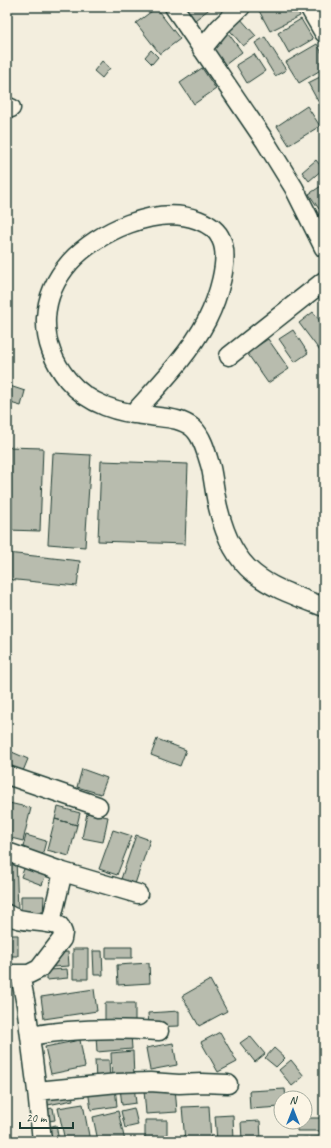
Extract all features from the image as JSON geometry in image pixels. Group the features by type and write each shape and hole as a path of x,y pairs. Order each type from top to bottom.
{"street":[{"path":"174,7 261,135 294,188 324,248"},
{"path":"202,49 220,27 242,7"},
{"path":"309,7 324,33"},
{"path":"133,414 193,343 208,319 222,277 225,255 224,244 215,230 207,223 174,214 158,216 117,229 100,237 86,247 70,262 60,275 47,306 46,324 51,350 57,364 76,390 89,399 105,407 133,414 179,420 194,429 198,434 208,457 219,511 226,534 232,549 242,563 254,574 272,586 324,607"},
{"path":"229,356 324,281"},
{"path":"7,775 98,806"},
{"path":"7,852 63,872 138,894"},
{"path":"51,922 63,872"},
{"path":"7,914 13,918 51,922 62,928 62,939 60,944 39,969 29,974 14,974 26,1005 42,1141"},
{"path":"30,1036 49,1032 84,1029 159,1031"},
{"path":"37,1091 118,1083 150,1082 179,1084 228,1084"}],"building":[{"path":"184,7 212,7 195,20"},
{"path":"257,7 296,7 300,16 270,31"},
{"path":"156,8 180,39 160,54 136,23"},
{"path":"239,17 256,36 243,46 227,27"},
{"path":"301,19 313,39 289,53 278,33"},
{"path":"228,33 242,52 225,65 211,46"},
{"path":"265,37 286,70 275,76 255,43"},
{"path":"317,44 324,56 324,68 299,83 286,62"},
{"path":"151,50 158,57 152,64 145,57"},
{"path":"254,54 265,71 247,83 236,65"},
{"path":"102,61 110,68 102,78 94,71"},
{"path":"202,68 216,89 194,104 180,83"},
{"path":"324,75 324,103 320,105 308,83"},
{"path":"307,106 320,126 289,145 277,126"},
{"path":"316,160 323,169 309,181 302,172"},
{"path":"324,184 324,206 319,209 309,194"},
{"path":"313,312 324,326 324,348 320,351 299,323"},
{"path":"293,330 308,353 295,362 279,339"},
{"path":"268,339 289,369 268,383 247,353"},
{"path":"7,385 25,391 21,406 7,402"},
{"path":"7,447 43,448 40,531 7,530"},
{"path":"53,453 91,455 85,547 48,544"},
{"path":"101,461 188,464 185,544 98,541"},
{"path":"7,553 80,561 77,586 7,579"},
{"path":"157,739 186,750 180,766 151,755"},
{"path":"12,752 28,759 21,776 7,770 7,763"},
{"path":"82,769 107,778 101,794 77,787"},
{"path":"9,803 31,808 23,841 7,837 7,812"},
{"path":"58,807 80,813 77,825 55,819"},
{"path":"87,813 108,817 103,842 82,838"},
{"path":"55,819 77,825 69,856 47,850"},
{"path":"113,830 132,836 117,875 99,869"},
{"path":"26,835 46,841 41,860 21,855"},
{"path":"136,835 150,840 135,884 121,879"},
{"path":"7,859 16,859 18,909 7,909"},
{"path":"25,866 46,874 42,885 21,877"},
{"path":"21,896 44,896 43,915 21,915"},
{"path":"7,935 18,935 18,956 7,956"},
{"path":"106,947 132,947 132,958 106,958"},
{"path":"73,949 88,949 88,979 73,979"},
{"path":"93,951 102,951 103,975 94,975"},
{"path":"68,952 69,966 53,967 52,953"},
{"path":"149,963 150,983 118,985 117,965"},
{"path":"67,969 68,978 47,980 47,970"},
{"path":"210,980 227,1011 199,1026 182,996"},
{"path":"94,989 97,1011 44,1019 41,997"},
{"path":"105,1003 135,1003 135,1026 105,1027"},
{"path":"179,1011 179,1026 149,1027 148,1013"},
{"path":"220,1032 237,1062 218,1072 201,1042"},
{"path":"131,1034 132,1049 97,1052 96,1036"},
{"path":"250,1036 265,1054 255,1062 240,1043"},
{"path":"80,1040 85,1067 51,1074 45,1047"},
{"path":"173,1043 177,1065 150,1070 146,1048"},
{"path":"274,1048 285,1058 276,1067 265,1058"},
{"path":"133,1051 134,1079 112,1080 111,1053"},
{"path":"95,1060 109,1060 110,1081 96,1081"},
{"path":"291,1060 304,1076 292,1086 279,1070"},
{"path":"134,1086 136,1103 122,1105 120,1088"},
{"path":"115,1087 117,1106 91,1110 88,1090"},
{"path":"175,1087 177,1112 146,1114 144,1090"},
{"path":"71,1089 73,1100 43,1106 40,1095"},
{"path":"285,1089 285,1090 273,1090 273,1108 250,1109 249,1091"},
{"path":"83,1104 90,1141 65,1141 58,1108"},
{"path":"209,1106 211,1141 185,1141 182,1107"},
{"path":"53,1108 55,1120 43,1122 41,1110"},
{"path":"134,1108 138,1125 125,1128 121,1111"},
{"path":"118,1111 125,1141 98,1141 93,1117"},
{"path":"233,1115 234,1141 217,1141 215,1116"},
{"path":"313,1118 324,1118 324,1131 297,1131 313,1130"},
{"path":"145,1120 167,1120 167,1141 145,1141"},
{"path":"260,1121 261,1139 242,1140 241,1122"},
{"path":"56,1125 59,1141 47,1141 44,1128"},
{"path":"324,1137 324,1141 303,1141 303,1138"}]}
